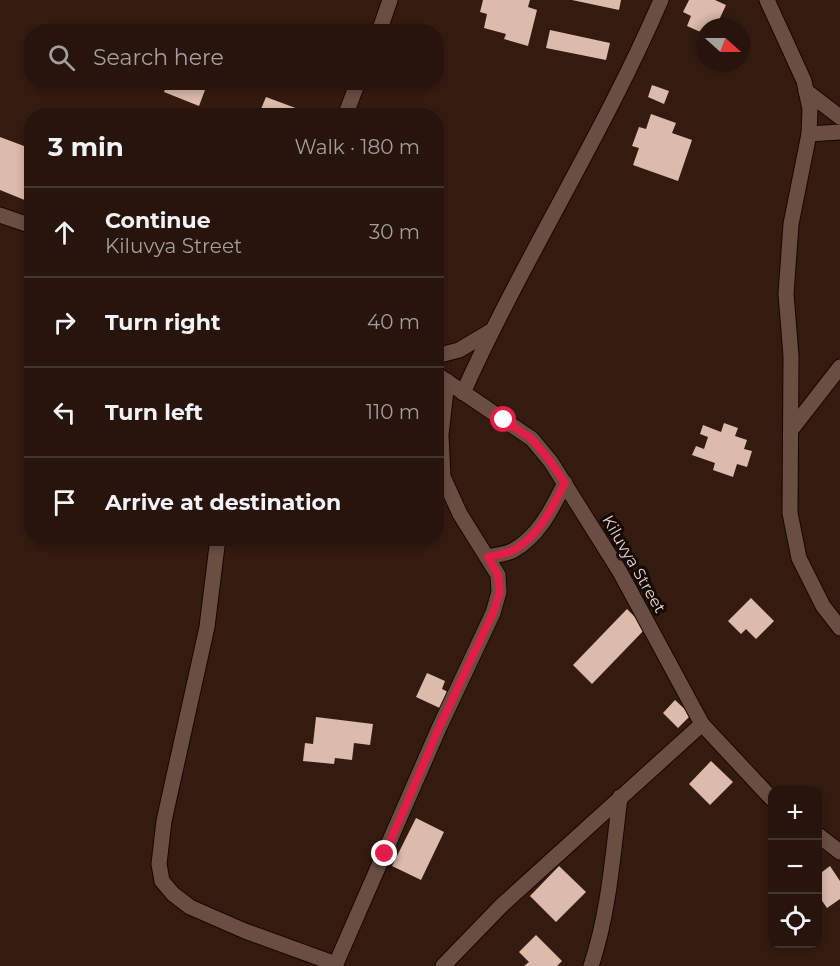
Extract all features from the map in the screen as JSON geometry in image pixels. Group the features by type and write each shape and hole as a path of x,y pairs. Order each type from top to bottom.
{"street":[{"path":"382,24 390,0"},
{"path":"463,393 491,331 636,59 661,0"},
{"path":"767,0 804,81 810,109 809,134 791,224 786,294 791,356 790,513 799,558 823,606 840,628"},
{"path":"348,108 355,90"},
{"path":"806,91 840,117"},
{"path":"809,134 840,132"},
{"path":"0,215 24,223"},
{"path":"444,354 459,350 491,331"},
{"path":"792,430 840,367"},
{"name":"Kiluvya Street","path":"444,379 532,439 551,462 620,572 702,724 768,795"},
{"path":"217,546 207,627 164,821 159,864 162,881 173,894 190,907 335,965 439,728 493,613 500,592 498,575 460,514 444,479"},
{"path":"488,557 513,550 534,535 565,483"},
{"path":"443,966 502,905 702,724"},
{"path":"591,966 608,890 621,797"},
{"path":"822,838 840,852"}],"building":[{"path":"483,0 530,0 528,7 537,10 528,46 504,39 506,34 484,28 487,14 480,12"},
{"path":"572,0 621,0 619,10"},
{"path":"689,0 715,0 726,5 720,18 696,18 696,30 687,26 691,16 683,12"},
{"path":"550,30 610,43 606,60 546,48"},
{"path":"652,85 669,91 664,104 648,97"},
{"path":"165,90 205,90 199,106 164,92"},
{"path":"266,97 296,108 261,108"},
{"path":"651,114 676,123 672,133 692,140 678,181 633,165 639,148 632,146 639,127 646,129"},
{"path":"0,137 24,146 24,200 0,190"},
{"path":"724,423 738,428 735,436 747,440 744,449 752,451 747,467 737,464 733,477 713,470 715,463 692,455 696,446 704,449 708,437 700,434 703,425 721,432"},
{"path":"751,598 774,621 756,639 746,629 741,634 728,621"},
{"path":"627,609 646,628 592,684 573,665"},
{"path":"427,673 445,681 442,689 452,694 444,710 416,697"},
{"path":"675,700 691,715 678,728 663,713"},
{"path":"316,717 373,724 370,745 354,743 352,760 335,758 334,764 303,761 305,743 313,744"},
{"path":"711,761 733,782 710,805 689,784"},
{"path":"416,818 444,832 421,880 392,866"},
{"path":"559,866 586,892 556,922 530,896"},
{"path":"830,866 840,881 840,899 827,908 822,901 822,872"},
{"path":"536,935 562,961 557,966 524,966 529,962 519,952"}],"route":[{"path":"385,854 439,728 493,613 500,592 498,575 488,557 513,550 534,535 565,483 532,439 504,420"}]}
